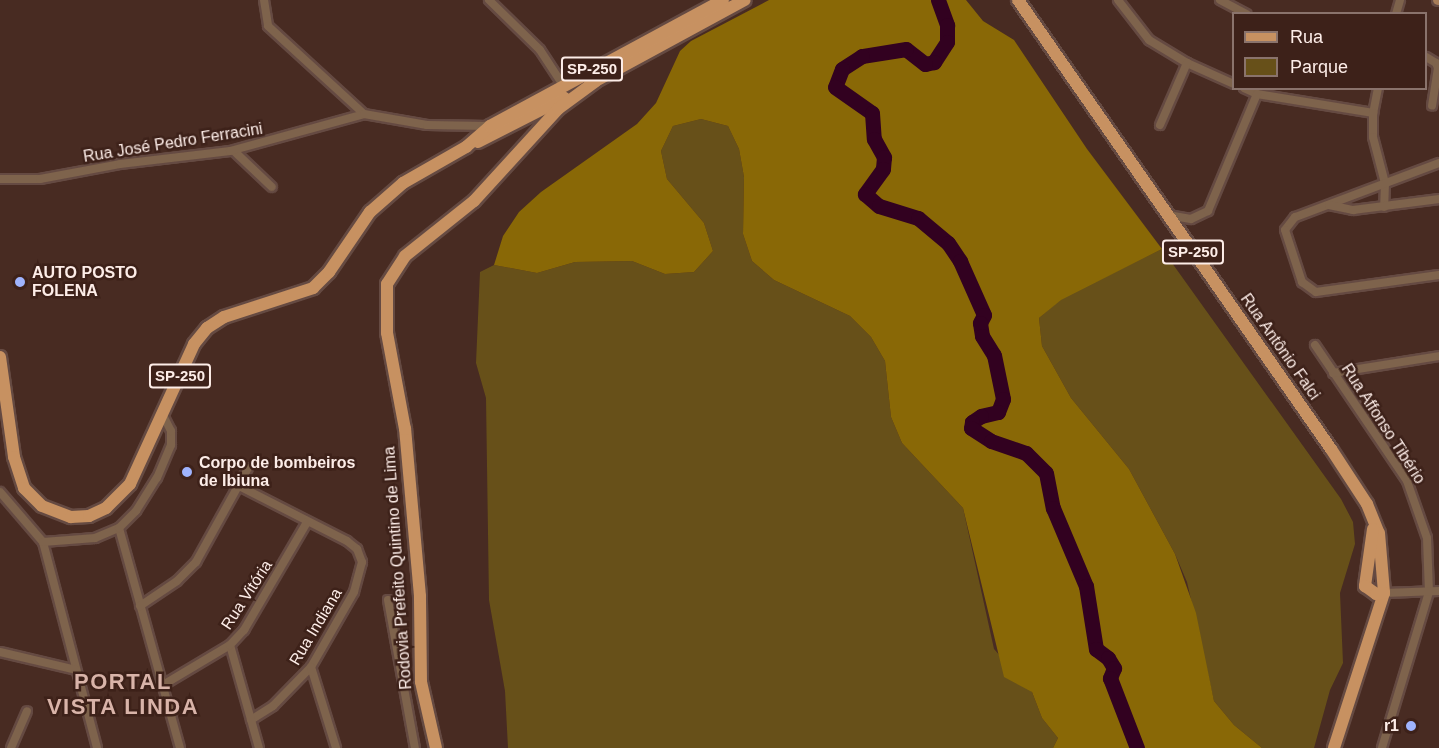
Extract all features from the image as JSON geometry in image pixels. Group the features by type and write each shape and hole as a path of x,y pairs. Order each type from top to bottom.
{"main road":[{"name":"SP-250","path":"466,147 490,126 723,0"},
{"name":"SP-250","path":"1,362 19,475 33,498 57,513 89,516 118,499 130,484 194,344 207,328 224,317 313,288 329,272 370,212 403,183 466,147 596,81 745,0"},
{"name":"Rua Antônio Falci","path":"1021,1 1367,504 1382,544 1384,593 1334,748"},
{"path":"529,141 548,106 577,82 621,55"},
{"name":"Rodovia Prefeito Quintino de Lima","path":"436,748 421,682 420,596 405,429 387,333 384,296 398,262 474,201 558,109 596,81"},
{"path":"1367,504 1374,534 1365,586 1376,594 1384,593"}],"street":[{"path":"264,0 268,26 364,114"},
{"path":"489,0 540,50 563,85"},
{"path":"1118,0 1149,40 1187,63 1232,84"},
{"path":"1220,0 1242,12"},
{"path":"1427,58 1437,63 1438,68 1432,106"},
{"path":"1160,125 1187,63"},
{"path":"1248,90 1257,94 1373,113"},
{"path":"1378,90 1373,113 1373,137 1385,183 1384,207"},
{"path":"1167,215 1191,219 1208,211 1257,94"},
{"name":"Rua José Pedro Ferracini","path":"0,179 40,179 120,164 234,151 364,114 427,125 490,126"},
{"path":"234,151 272,187"},
{"path":"1439,163 1295,217 1286,224 1286,236 1302,282 1316,292 1439,275"},
{"path":"1329,205 1353,210 1439,199"},
{"name":"Rua Affonso Tibério","path":"1315,345 1407,481 1419,509 1427,538 1429,592 1382,748"},
{"path":"1333,373 1439,356"},
{"path":"0,398 1,362"},
{"path":"43,542 80,541 119,528 136,512 166,460 171,431 163,415"},
{"path":"140,606 177,581 196,562 248,468"},
{"path":"239,486 307,522"},
{"path":"0,492 43,542 97,748"},
{"name":"Rua Indiana","path":"251,720 273,706 311,667 354,592 362,562 357,549 346,541 307,522"},
{"name":"Rua Vitória","path":"163,685 230,645 244,630 307,522"},
{"path":"119,528 180,748"},
{"path":"1384,593 1439,591"},
{"path":"388,600 415,748"},
{"path":"230,645 259,748"},
{"path":"0,652 76,670"},
{"path":"311,667 336,748"},
{"path":"11,748 27,711"}],"green space":[{"path":"701,119 728,126 739,149 744,177 743,234 752,261 774,280 850,316 871,337 885,361 891,417 902,443 963,508 994,649 1032,692 1042,718 1058,738 1053,748 508,748 505,691 489,600 486,398 476,363 480,272 494,265 537,273 575,262 632,261 665,274 694,272 713,251 704,223 667,179 661,151 673,126"},
{"path":"1162,249 1341,499 1353,522 1355,544 1340,593 1343,663 1330,690 1314,748 1262,748 1234,725 1214,701 1187,582 1175,554 1129,469 1071,398 1042,346 1039,318 1061,299"}],"shaded area":[{"path":"769,0 966,0 983,21 1014,40 1087,149 1162,249 1061,300 1039,318 1042,346 1071,398 1129,469 1175,554 1196,613 1214,701 1234,725 1262,748 1053,748 1058,738 1042,718 1032,692 1004,677 963,508 902,443 891,417 885,361 871,337 850,316 774,280 752,261 743,234 744,177 739,149 728,126 701,119 673,126 661,151 667,179 704,223 713,251 694,272 665,274 632,261 575,262 537,273 494,265 503,236 519,212 541,192 637,124 656,103 680,51 691,41"}],"waterway":[{"path":"938,0 947,25 947,42 934,62 925,64 906,49 862,56 842,69 835,87 872,113 874,139 884,157 883,169 865,194 879,206 918,218 948,243 960,261 984,315 980,323 982,336 994,355 1003,399 998,412 981,416 972,422 971,428 991,441 1026,453 1046,473 1053,508 1086,586 1096,649 1108,658 1114,668 1110,678 1137,748"}],"place":[{"name":"AUTO POSTO FOLENA","path":"20,282"},
{"name":"Corpo de bombeiros de Ibiuna","path":"187,472"},
{"name":"r1","path":"1411,726"}],"district":[{"name":"PORTAL VISTA LINDA","path":"123,694"}]}
